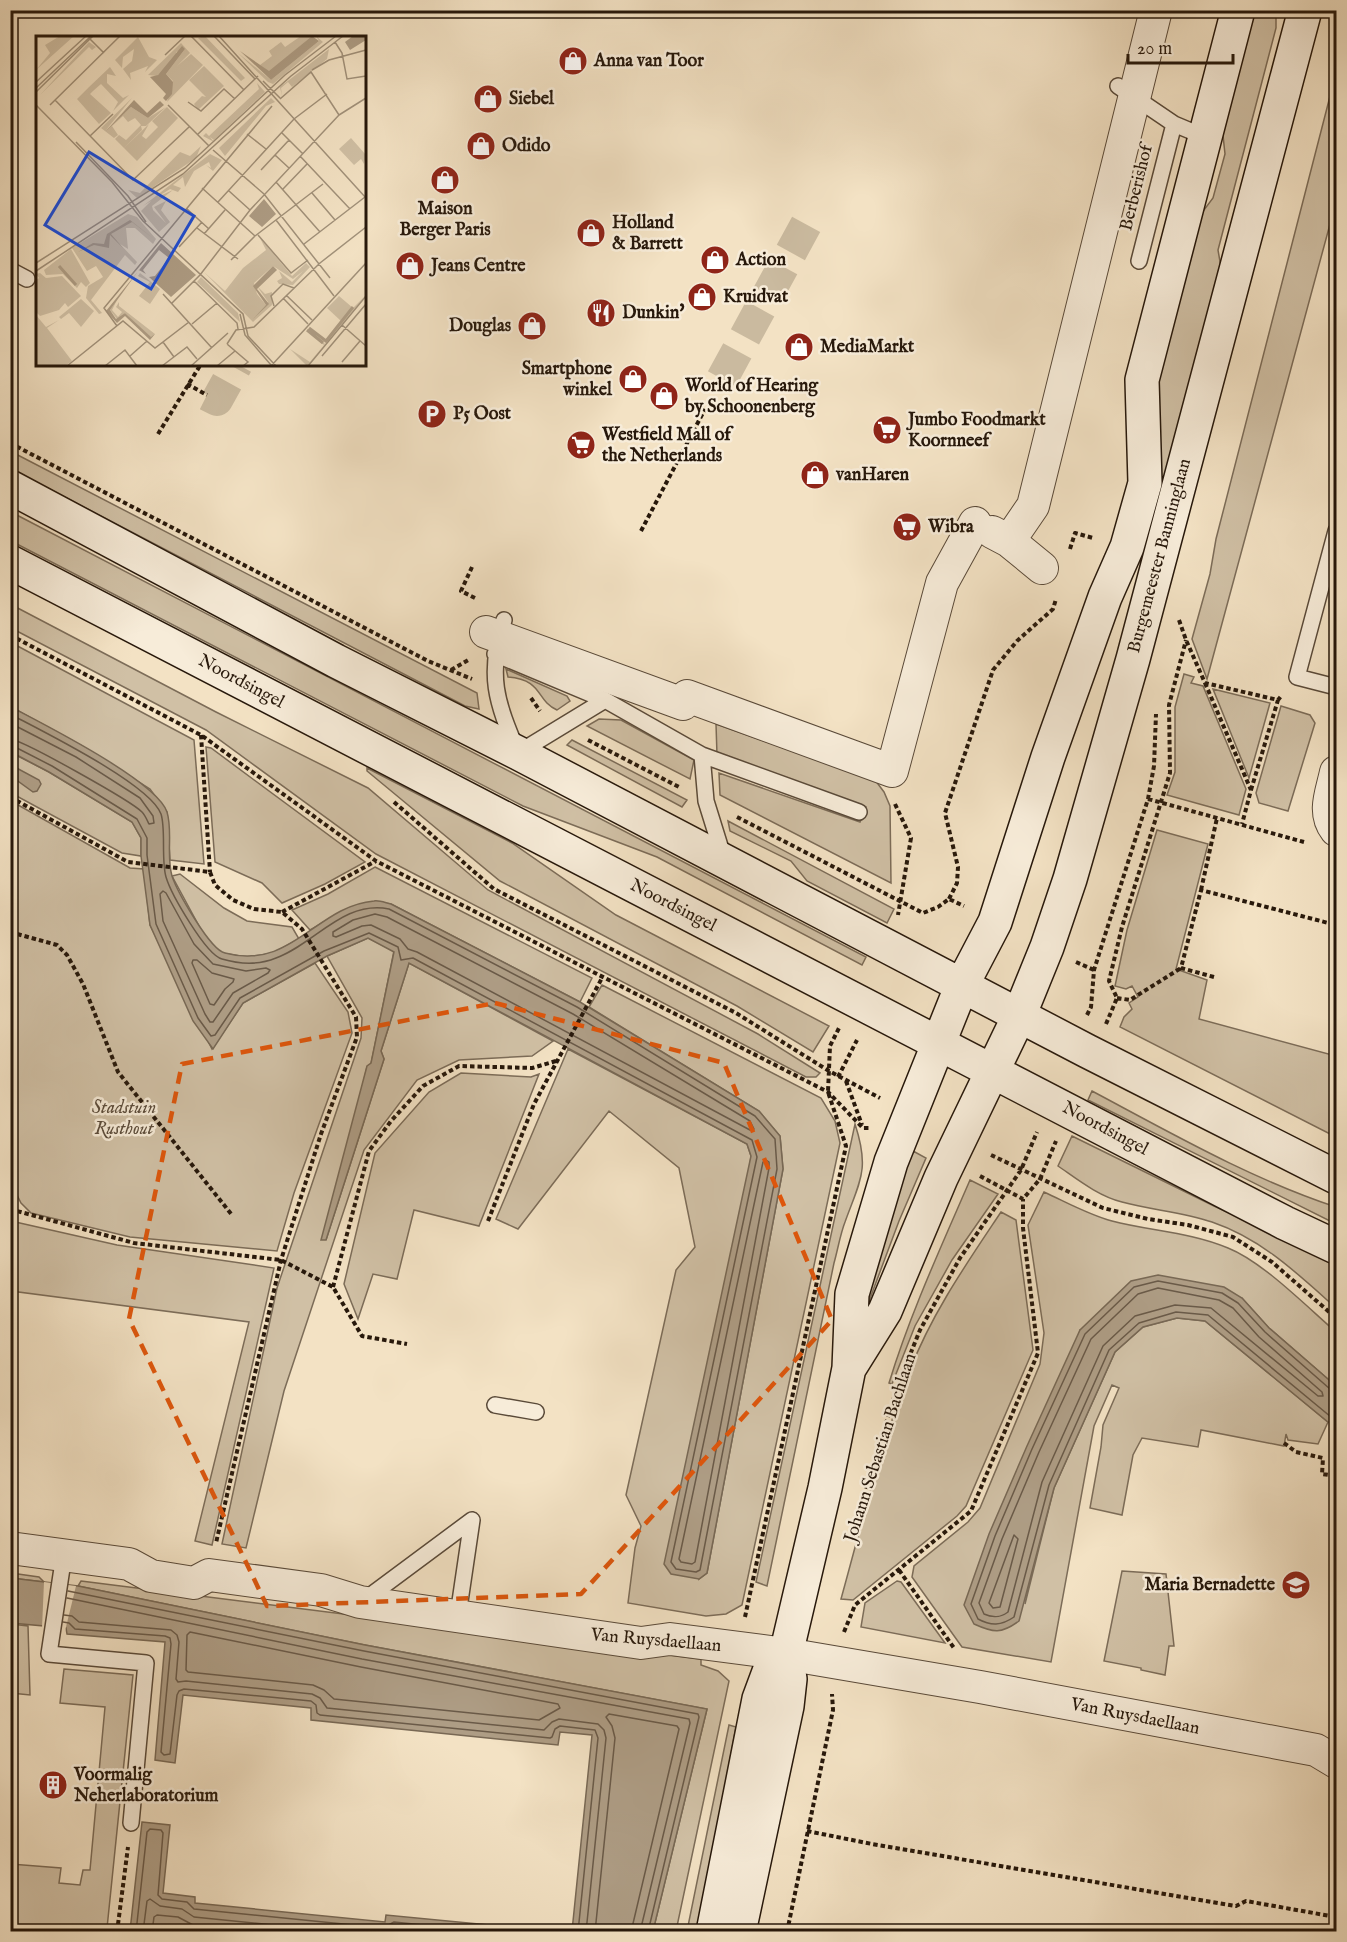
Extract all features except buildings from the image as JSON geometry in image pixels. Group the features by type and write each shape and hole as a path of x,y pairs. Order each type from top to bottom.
{"street":[{"path":"1009,541 1033,506 1126,92 1156,10"},
{"name":"Burgemeester Banninglaan","path":"962,986 995,922 1048,757 1105,597 1127,547 1145,483 1142,380 1237,12"},
{"name":"Burgemeester Banninglaan","path":"992,1071 1019,1016 1047,947 1070,879 1132,659 1300,18"},
{"path":"10,488 336,661 518,753 1019,1016 1336,1177"},
{"path":"496,636 683,704 687,696 892,771 942,584 968,520 1009,541 1050,580"},
{"name":"Noordsingel","path":"10,562 1336,1247"},
{"path":"1334,827 1328,808 1336,772"},
{"name":"Johann Sebastian Bachlaan","path":"739,1932 787,1706 790,1679 786,1654 825,1488 849,1368 852,1294 891,1162 962,986"},
{"name":"Johann Sebastian Bachlaan","path":"849,1368 885,1311 941,1178 992,1071"},
{"name":"Van Ruysdaellaan","path":"10,1548 62,1570 129,1564 151,1576 194,1583 209,1575 321,1590 360,1602 641,1643 670,1639 786,1654 980,1687 1316,1750 1336,1762"},
{"name":"Johann Sebastian Bachlaan","path":"713,1932 759,1699 769,1672 786,1654"}],"lane":[{"path":"1126,92 1174,124 1205,137"},
{"name":"Berberishof","path":"1139,261 1174,124"},
{"path":"10,270 27,279"},
{"path":"1336,531 1297,677 1336,687"},
{"path":"605,700 518,753 504,719 495,686 496,636 702,755 859,812"},
{"path":"702,755 706,801 725,861"},
{"path":"495,1405 536,1412"},
{"path":"360,1602 472,1520 458,1615"},
{"path":"62,1570 50,1654 146,1663 131,1823"}],"path":[{"path":"158,434 200,366"},
{"path":"187,384 207,395"},
{"path":"641,531 705,409"},
{"path":"1069,554 1075,533"},
{"path":"472,567 460,591 477,599"},
{"path":"949,898 957,883 958,867 945,813 993,670 1017,641 1053,609 1050,580"},
{"path":"1178,616 1186,640 1251,790"},
{"path":"1242,824 1278,700 1297,677"},
{"path":"1205,683 1278,700"},
{"path":"201,735 210,872 215,885 233,900 254,909 282,912 302,928 356,1017 357,1037 321,1134 280,1260 209,1575"},
{"path":"387,795 494,889 736,1013 838,1077"},
{"path":"10,798 128,862 210,872"},
{"path":"1148,799 1306,842 1320,842 1334,827"},
{"path":"1117,998 1130,1000 1181,968 1217,818"},
{"path":"282,912 376,861"},
{"path":"1201,890 1336,925"},
{"path":"10,932 57,945 67,955 83,984 118,1072 232,1215"},
{"path":"1181,968 1214,977"},
{"path":"1074,1043 1091,1007 1094,970"},
{"path":"488,1221 534,1104 602,978"},
{"path":"333,1287 369,1151 390,1121 423,1086 459,1066 532,1068 556,1060"},
{"path":"738,1648 846,1146 828,1092"},
{"name":"Johann Sebastian Bachlaan","path":"850,1542 897,1387 920,1330 960,1258 1021,1170 1050,1100"},
{"path":"1021,1170 1103,1208 1148,1219 1188,1225 1233,1237 1272,1262 1336,1318"},
{"path":"10,1198 17,1211"},
{"path":"787,1932 833,1710 832,1662 855,1605 971,1511 1038,1353 1023,1228 1023,1199"},
{"path":"10,1213 17,1211 134,1243 280,1260 333,1287 362,1336 406,1344"},
{"path":"1284,1443 1296,1452 1323,1458 1322,1473 1336,1476"},
{"path":"899,1570 955,1650"},
{"path":"117,1932 131,1823"},
{"path":"807,1831 1236,1906 1246,1901 1336,1917"}],"highlighted area":[{"path":"495,1003 724,1063 832,1320 581,1594 267,1606 129,1319 182,1064"}],"green space":[{"path":"1248,11 1276,11 1276,28 1218,250 1223,279 1153,543 1144,542 1155,371 1192,226 1213,198 1225,154 1221,117"},
{"path":"1336,73 1336,202 1207,679 1192,639"},
{"path":"10,451 477,693 479,709 465,706 11,469"},
{"path":"11,512 866,957 862,965 657,857 523,806 11,541"},
{"path":"10,604 216,712 368,788 488,890 758,1034 820,1073 816,1077 806,1077 376,854 206,730 11,628"},
{"path":"10,642 194,740 204,864 170,860 167,812 150,789 82,746 11,707"},
{"path":"506,669 567,696 570,701 557,710 545,701 534,686 520,679 508,677"},
{"path":"1184,674 1194,677 1191,683 1203,686 1246,789 1239,815 1167,795 1175,772 1175,707"},
{"path":"1213,689 1270,703 1249,778"},
{"path":"1281,706 1310,715 1315,723 1288,811 1259,803 1256,793"},
{"path":"599,719 621,720 694,760 690,779 587,726"},
{"path":"716,724 875,780 890,806 891,883 720,795 719,773 860,822 866,807 717,755"},
{"path":"572,740 687,800 682,807 567,745"},
{"path":"206,747 211,748 365,862 325,884 282,903 262,883 215,862"},
{"path":"10,752 49,772 132,822 141,838 141,856 122,853 11,793"},
{"path":"367,768 512,843 616,915 829,1026 813,1052 737,1006 500,881 367,771"},
{"name":"Stadstuin Rusthout","path":"11,801 130,868 144,869 150,925 212,1049 243,1003 315,963 348,1012 352,1033 294,1193 277,1251 130,1237 31,1213 21,1203 11,1183"},
{"path":"728,821 894,909 887,923 807,881 791,861 730,831"},
{"path":"1157,830 1208,844 1176,969 1207,980 1199,1019 1336,1056 1336,1137 1120,1027 1124,1017 1132,1009 1129,1003 1138,997 1132,986 1126,989 1115,986 1127,930"},
{"path":"375,867 592,978 580,1002 391,904 379,902 358,905 310,930 292,910 328,894"},
{"path":"180,874 224,908 247,921 292,927 299,939 273,953 248,957 221,953 205,937 172,876"},
{"path":"368,938 394,951 371,1064 367,1067 326,1240 384,1059 381,1051 409,963 553,1041 532,1056 459,1060 417,1080 364,1150 284,1391 246,1548 222,1544 277,1288 361,1038 362,1018 327,956"},
{"path":"602,985 821,1098 835,1121 840,1143 742,1605 726,1614 706,1616 628,1603 635,1548 641,1526 626,1495 676,1270 695,1247 679,1168 609,1111 518,1229 496,1219 568,1049 747,1144 751,1156 699,1579 707,1573 783,1169 780,1136 759,1111 589,1007"},
{"path":"461,1073 531,1077 539,1074 479,1226 414,1210 397,1279 373,1274 358,1319 344,1284 375,1153 429,1092"},
{"path":"1092,1091 1242,1169 1336,1207 1336,1224 1088,1100"},
{"path":"855,1124 862,1153 861,1175 843,1227 834,1263 767,1586 756,1582"},
{"path":"1072,1136 1214,1206 1336,1262 1336,1308 1278,1259 1230,1229 1178,1213 1113,1199 1080,1182 1058,1166"},
{"path":"913,1151 926,1158 899,1221 865,1312 858,1311 890,1202"},
{"path":"970,1180 998,1194 952,1260 915,1326 892,1384 889,1383 916,1306"},
{"path":"1044,1192 1103,1218 1199,1238 1228,1248 1270,1274 1336,1332 1336,1386 1269,1328 1242,1298 1080,1330 1025,1604 1054,1488 1115,1352 1143,1327 1177,1318 1205,1321 1328,1422 1318,1444 1288,1440 1286,1434 1284,1446 1201,1430 1198,1447 1142,1438 1133,1455 1122,1515 1090,1508 1103,1425 1119,1388 1112,1385 1094,1426 1051,1662 962,1647 912,1577 914,1566 968,1522 980,1508 1040,1364 1044,1333 1028,1225"},
{"path":"1001,1212 1016,1220 1033,1350 966,1506 957,1516 853,1600 841,1599 881,1455 910,1370 939,1308"},
{"path":"11,1221 117,1245 274,1268 212,1545 195,1541 249,1322 11,1291"},
{"path":"1122,1571 1166,1574 1174,1646 1169,1646 1165,1675 1104,1661"},
{"path":"11,1573 39,1577 44,1582 11,1578"},
{"path":"81,1581 701,1659 701,1665 718,1671 729,1681 676,1931 653,1931 707,1709 365,1645 78,1586"},
{"path":"897,1581 901,1582 945,1643 861,1627 865,1603"},
{"path":"11,1624 28,1626 30,1695 11,1693"},
{"path":"64,1669 133,1675 107,1928 106,1932 11,1931 11,1864 61,1868 59,1883 80,1885 83,1870 90,1870 105,1707 60,1703"},
{"path":"729,1725 736,1727 698,1931 687,1931"}],"water":[{"path":"11,707 97,754 143,785 159,799 169,819 172,876 180,894 203,931 211,942 225,953 248,956 268,953 286,946 354,905 376,901 391,904 580,1002 759,1111 780,1136 783,1169 707,1573 699,1579 671,1574 664,1564 751,1156 747,1144 409,963 381,1051 384,1059 326,1240 321,1240 367,1066 371,1063 394,952 368,938 327,956 243,1003 213,1049 193,1021 150,925 141,856 141,838 132,822 11,752"},
{"path":"11,765 39,780 41,784 37,791 33,792 11,776"},
{"path":"1158,1275 1224,1287 1242,1298 1269,1328 1336,1386 1336,1423 1328,1422 1205,1321 1177,1318 1143,1327 1115,1352 1054,1488 1019,1621 997,1631 974,1624 964,1605 989,1534 1080,1330 1131,1281"},
{"path":"11,1578 78,1586 365,1645 707,1709 653,1931 572,1931 592,1735 560,1732 558,1745 311,1720 311,1708 183,1695 175,1763 155,1760 165,1642 67,1634 66,1628 11,1623"},
{"path":"142,1822 170,1825 163,1893 195,1897 195,1903 385,1922 386,1915 552,1931 130,1931"}],"pier":[{"path":"44,1582 76,1586 65,1631 42,1628"}],"tunnel":[{"path":"722,379 808,221"},
{"path":"207,395 217,400 236,366"}],"place":[{"name":"Anna van Toor","path":"573,61"},
{"name":"Siebel","path":"488,99"},
{"name":"Odido","path":"481,146"},
{"name":"Maison Berger Paris","path":"445,180"},
{"name":"Holland & Barrett","path":"591,233"},
{"name":"Action","path":"715,260"},
{"name":"Jeans Centre","path":"410,266"},
{"name":"Kruidvat","path":"702,297"},
{"name":"Dunkin'","path":"601,313"},
{"name":"Douglas","path":"532,326"},
{"name":"MediaMarkt","path":"799,347"},
{"name":"Smartphone winkel","path":"633,379"},
{"name":"World of Hearing by Schoonenberg","path":"664,396"},
{"name":"P5 Oost","path":"432,414"},
{"name":"Jumbo Foodmarkt Koornneef","path":"887,430"},
{"name":"Westfield Mall of the Netherlands","path":"581,445"},
{"name":"vanHaren","path":"815,475"},
{"name":"Wibra","path":"907,527"},
{"name":"Maria Bernadette","path":"1296,1585"},
{"name":"Voormalig Neherlaboratorium","path":"53,1785"}]}
